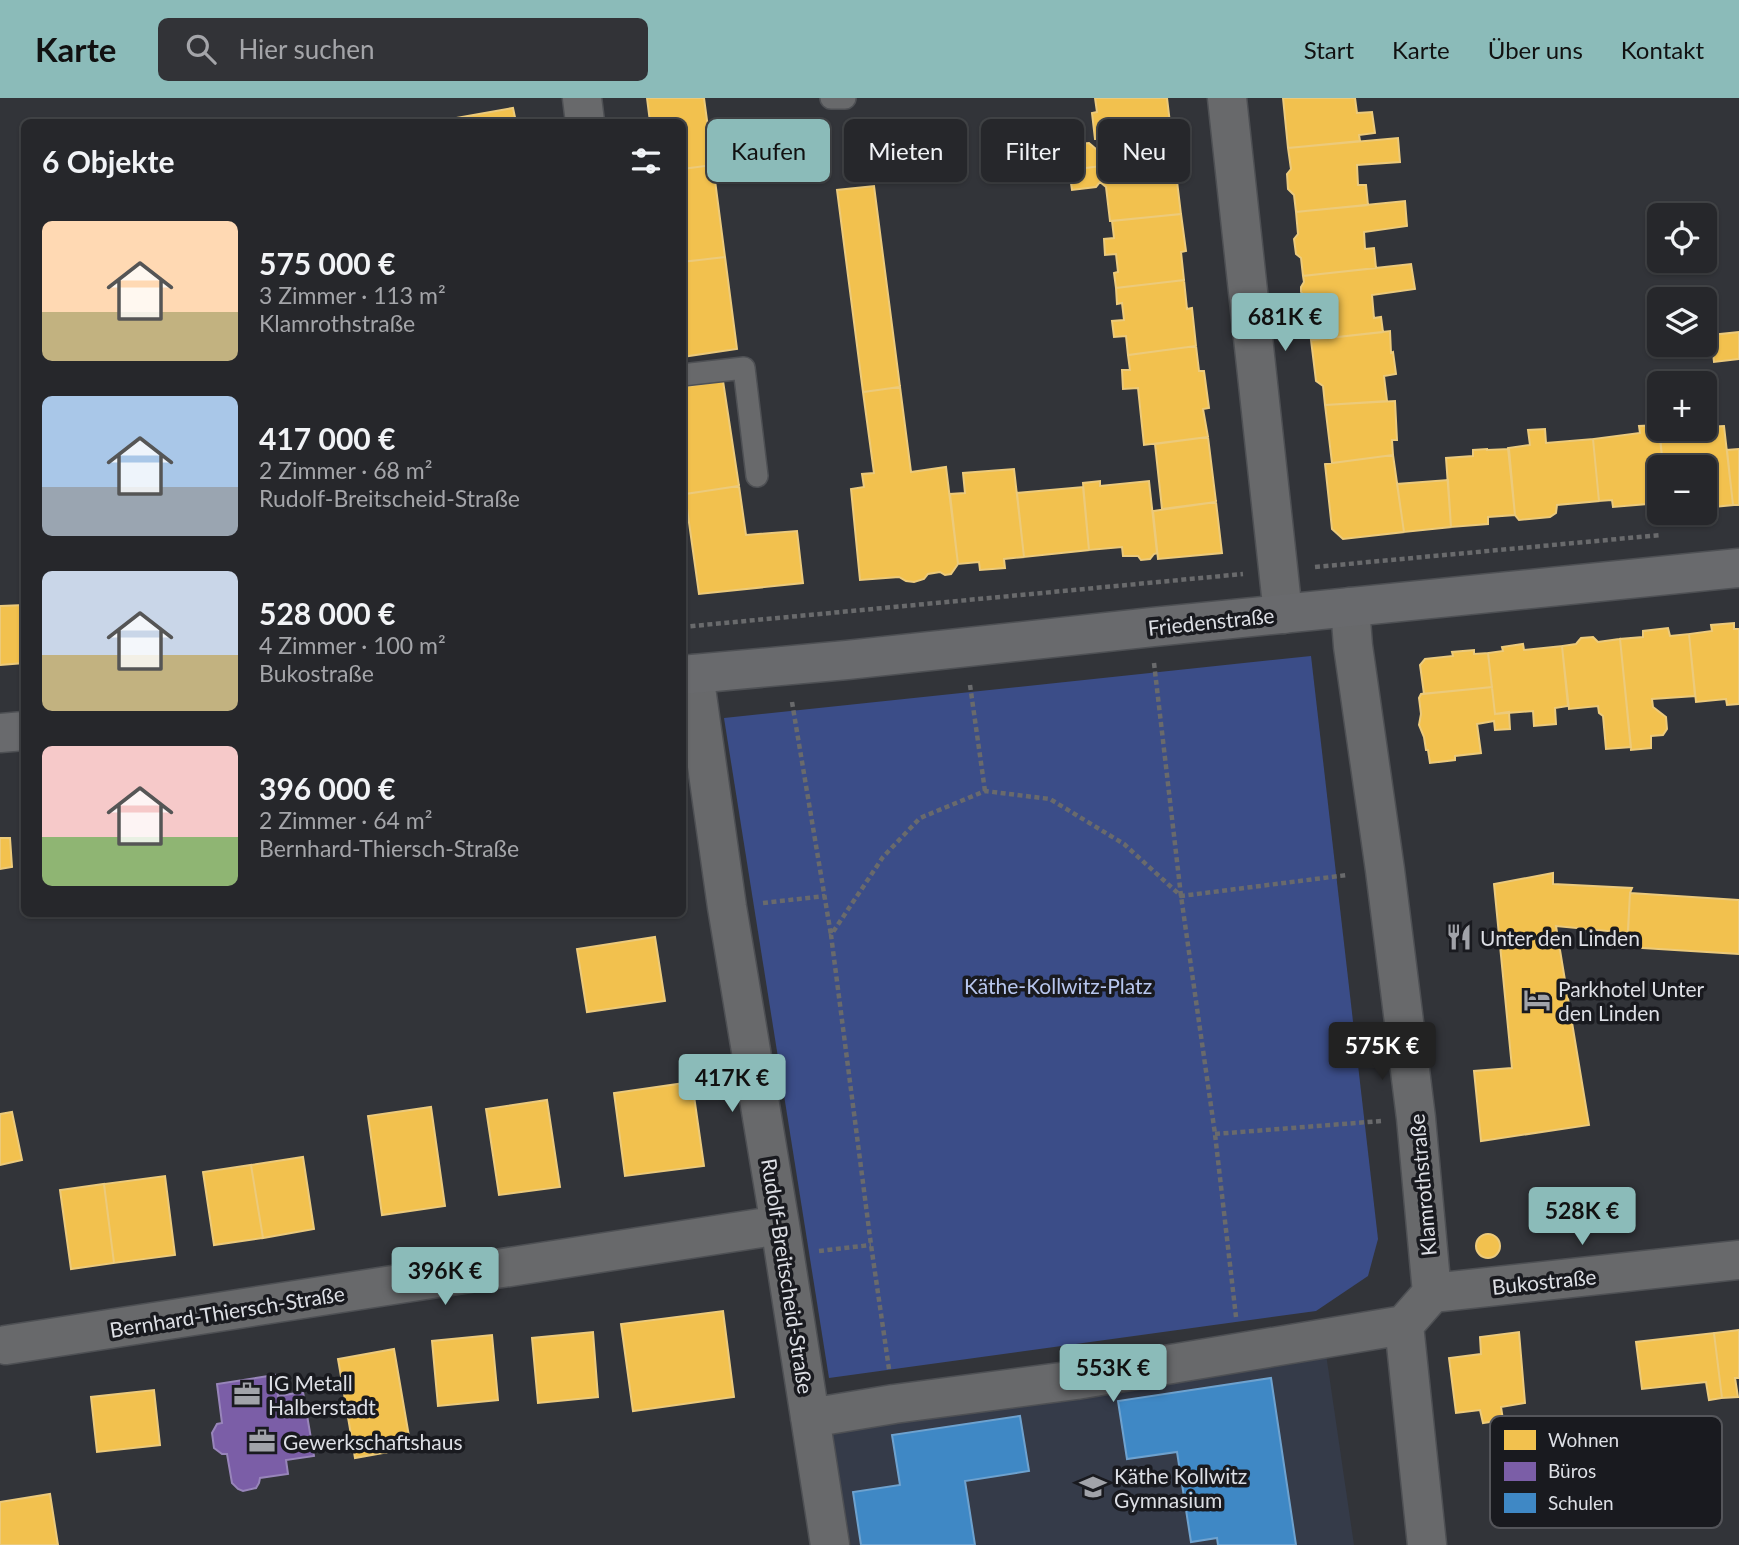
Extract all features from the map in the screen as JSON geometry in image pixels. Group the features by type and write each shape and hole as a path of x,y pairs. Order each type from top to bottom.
{"main road":[{"name":"Friedenstraße","path":"688,675 1739,568"},
{"path":"0,733 21,731"}],"street":[{"path":"582,98 585,119"},
{"path":"1227,98 1283,614"},
{"name":"Klamrothstraße","path":"1350,607 1416,1118 1432,1293"},
{"name":"Rudolf-Breitscheid-Straße","path":"688,675 783,1240 830,1545"},
{"name":"Bernhard-Thiersch-Straße","path":"2,1349 783,1240"},
{"name":"Bukostraße","path":"1432,1293 1739,1260"},
{"path":"810,1418 1076,1380 1405,1325 1432,1293"},
{"path":"1405,1325 1427,1545"}],"lane":[{"path":"831,98 845,98"},
{"path":"686,375 744,368 757,476"}],"path":[{"path":"686,627 1671,534"},
{"path":"1154,663 1181,896 1215,1134 1240,1353"},
{"path":"969,679 985,792"},
{"path":"791,697 831,935 894,1404"},
{"path":"831,935 883,857 920,818 985,792 1050,799 1124,844 1181,896 1385,870"},
{"path":"727,908 825,896"},
{"path":"1215,1134 1416,1118"},
{"path":"783,1240 871,1245"}],"shaded area":[{"name":"Käthe Kollwitz Gymnasium","path":"1325,1347 1354,1545 851,1545 830,1429"}],"green space":[{"name":"Käthe-Kollwitz-Platz","path":"1311,656 1378,1239 1368,1276 1316,1311 829,1378 724,718"}],"building: Wohnen":[{"path":"647,98 704,98 707,166 686,168 686,119 650,119"},
{"path":"1095,98 1167,98 1170,119 1098,119 1098,139 1095,139 1092,113 1097,112"},
{"path":"1283,98 1355,98 1357,113 1372,112 1375,133 1359,135 1360,141 1288,148"},
{"path":"513,108 515,119 456,119"},
{"path":"1398,138 1400,162 1357,165 1358,185 1366,185 1368,205 1296,212 1294,195 1288,189 1287,174 1291,169 1288,148"},
{"path":"1084,143 1089,143 1098,148 1098,166 1084,168"},
{"path":"707,166 707,182 715,182 725,257 686,262 686,168"},
{"path":"1098,166 1100,182 1096,187 1072,190 1071,182 1084,182 1084,168"},
{"path":"1100,182 1177,182 1181,214 1110,221 1106,187"},
{"path":"874,186 900,387 863,392 837,190"},
{"path":"1405,201 1407,226 1364,232 1365,249 1374,248 1376,268 1303,276 1301,258 1296,254 1294,239 1298,234 1296,212"},
{"path":"1181,214 1186,251 1181,252 1184,280 1116,288 1116,254 1105,255 1104,239 1114,238 1112,221"},
{"path":"725,257 737,349 686,356 686,262"},
{"path":"1411,264 1415,289 1372,295 1374,318 1381,317 1383,332 1311,340 1306,298 1301,292 1303,276"},
{"path":"1184,280 1187,309 1192,308 1196,346 1128,355 1126,336 1114,337 1112,321 1124,320 1122,303 1117,304 1116,288"},
{"path":"1390,331 1396,374 1384,376 1387,401 1325,405 1323,386 1316,381 1311,340"},
{"path":"1739,332 1739,359 1714,362 1713,357 1717,357 1717,334"},
{"path":"1196,346 1199,371 1204,371 1209,408 1203,409 1208,437 1144,445 1138,388 1123,389 1122,370 1130,370 1128,355"},
{"path":"723,381 739,486 686,494 686,386"},
{"path":"900,387 911,472 946,467 958,564 951,574 928,574 924,579 914,582 899,577 860,580 851,489 864,487 862,474 874,473 863,392"},
{"path":"1395,401 1397,440 1392,440 1393,455 1332,463 1325,405"},
{"path":"1639,426 1647,426 1647,441 1661,441 1662,455 1647,455 1647,504 1613,507 1612,500 1599,501 1593,439 1640,433"},
{"path":"1717,426 1724,426 1733,505 1717,507 1717,455 1662,455 1660,441 1717,441"},
{"path":"1545,429 1546,443 1593,439 1599,501 1557,505 1556,513 1550,517 1519,520 1515,515 1508,448 1530,445 1528,430"},
{"path":"1208,437 1216,502 1162,509 1155,444"},
{"path":"1509,449 1515,515 1488,517 1488,524 1451,527 1446,458 1473,456 1473,450"},
{"path":"1739,449 1739,505 1733,505 1727,450"},
{"path":"1393,455 1404,532 1343,539 1332,529 1325,464"},
{"path":"1014,469 1024,557 1004,559 1005,568 980,570 979,562 958,564 950,494 965,493 963,473"},
{"path":"1448,480 1451,527 1404,532 1397,484"},
{"path":"1100,481 1100,486 1149,481 1157,553 1150,559 1123,556 1122,547 1089,550 1083,483"},
{"path":"739,486 746,535 797,531 803,583 699,594 686,494"},
{"path":"1083,487 1089,550 1024,557 1017,493"},
{"path":"1216,502 1222,553 1158,559 1153,511"},
{"path":"21,605 21,663 0,665 0,606"},
{"path":"1734,623 1734,629 1739,629 1739,704 1727,705 1726,699 1696,702 1689,634 1712,631 1711,625"},
{"path":"1668,628 1670,636 1689,634 1695,696 1652,699 1653,707 1666,717 1667,729 1663,735 1651,736 1651,748 1631,750 1620,639 1643,637 1643,631"},
{"path":"1593,637 1598,642 1620,639 1631,747 1606,749 1603,716 1599,713 1598,706 1569,709 1562,646 1576,644 1581,638"},
{"path":"1523,644 1524,650 1562,646 1568,706 1555,708 1556,724 1534,726 1533,711 1495,714 1488,653 1503,651 1502,647"},
{"path":"1474,650 1474,654 1488,653 1492,687 1424,694 1420,665 1425,659 1453,656 1452,652"},
{"path":"1492,687 1495,714 1509,712 1510,729 1495,730 1494,721 1477,724 1481,753 1430,763 1419,725 1421,694"},
{"path":"0,838 10,838 12,867 0,869"},
{"name":"Parkhotel Unter den Linden","path":"1553,873 1553,884 1632,888 1628,933 1556,926 1589,1125 1481,1141 1474,1071 1512,1068 1494,884"},
{"path":"1630,893 1739,900 1739,954 1627,947"},
{"path":"655,937 665,1001 587,1012 577,949"},
{"path":"692,1082 704,1166 625,1176 614,1093"},
{"path":"547,1100 560,1187 499,1195 486,1109"},
{"path":"431,1107 445,1206 382,1215 368,1116"},
{"path":"12,1112 22,1160 0,1165 0,1114"},
{"path":"303,1157 314,1229 263,1238 251,1165"},
{"path":"251,1165 263,1238 214,1245 203,1172"},
{"path":"165,1176 175,1255 114,1263 104,1184"},
{"path":"104,1184 114,1263 71,1269 60,1190"},
{"path":"1488,1234 1497,1237 1500,1246 1497,1255 1488,1258 1479,1255 1476,1246 1479,1237"},
{"path":"723,1311 734,1397 633,1411 621,1324"},
{"path":"1739,1330 1739,1378 1735,1378 1738,1397 1722,1398 1714,1333"},
{"path":"593,1332 598,1397 538,1403 532,1338"},
{"path":"1519,1332 1525,1403 1501,1407 1502,1416 1490,1416 1490,1422 1483,1423 1480,1410 1456,1413 1449,1358 1481,1354 1480,1337"},
{"path":"1714,1333 1722,1398 1709,1400 1706,1382 1642,1389 1636,1342"},
{"path":"492,1335 498,1400 438,1406 432,1341"},
{"path":"394,1349 411,1448 355,1458 338,1359"},
{"path":"154,1390 160,1445 97,1452 91,1397"},
{"path":"50,1494 58,1545 0,1545 0,1502"}],"building: Büros":[{"name":"Gewerkschaftshaus","path":"275,1375 278,1396 303,1392 314,1456 286,1460 288,1474 260,1478 256,1488 243,1491 232,1483 227,1454 214,1448 212,1433 217,1424 222,1423 217,1384"}],"building: Schulen":[{"path":"1271,1378 1296,1545 1218,1545 1217,1538 1191,1542 1177,1452 1127,1459 1118,1401"},
{"path":"1020,1416 1029,1471 965,1481 975,1545 861,1545 853,1492 900,1485 892,1435"}],"place":[{"name":"Unter den Linden","path":"1459,937"},
{"name":"Parkhotel Unter den Linden","path":"1537,1000"},
{"name":"IG Metall Halberstadt","path":"247,1394"},
{"name":"Gewerkschaftshaus","path":"262,1441"},
{"name":"Käthe Kollwitz Gymnasium","path":"1093,1487"}]}
